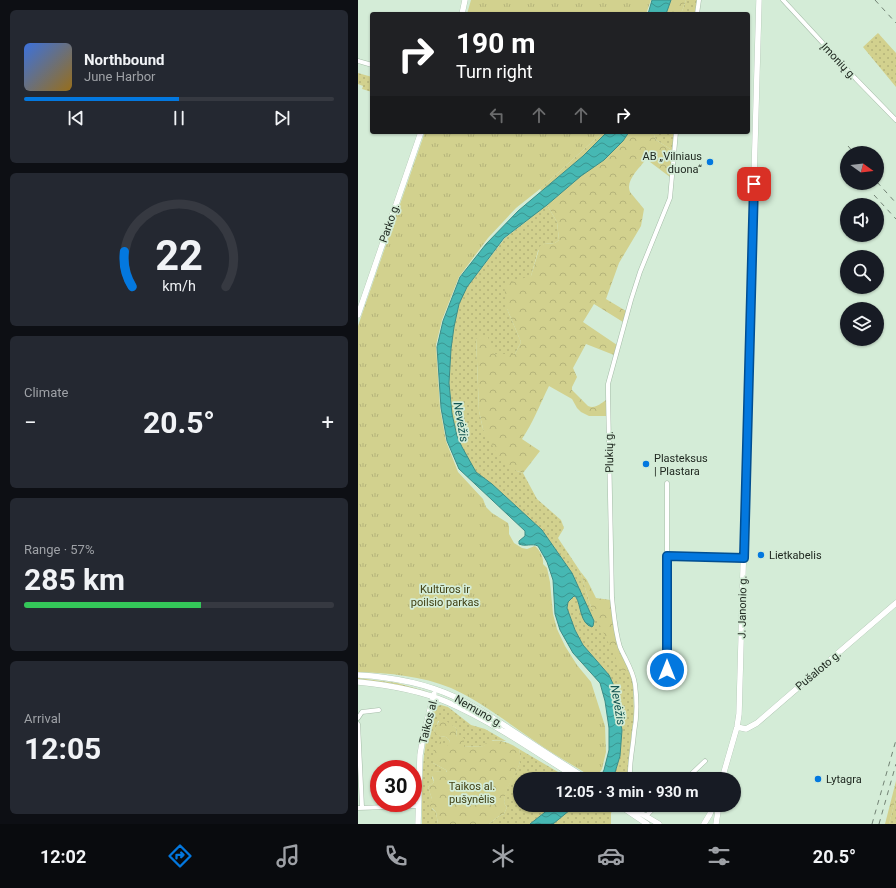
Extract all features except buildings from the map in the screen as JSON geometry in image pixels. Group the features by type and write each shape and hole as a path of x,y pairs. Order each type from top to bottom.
{"main road":[{"path":"462,12 465,0"},
{"name":"J. Janonio g.","path":"724,772 737,727 739,714 759,0"},
{"name":"Parko g.","path":"358,315 420,134"},
{"name":"Pušaloto g.","path":"737,727 746,729 757,723 896,603"},
{"name":"Nemuno g.","path":"358,675 394,679 436,689 456,697 477,708 568,772"},
{"name":"Nemuno g.","path":"358,682 392,686 433,697 472,714 575,772"},
{"name":"Taikos al.","path":"420,760 423,737 436,689"},
{"name":"Taikos al.","path":"418,812 418,824"},
{"path":"634,812 647,824"},
{"path":"638,812 659,824"},
{"path":"704,824 710,812"},
{"path":"716,824 718,812"}],"street":[{"path":"697,12 699,0"},
{"name":"Įmonių g.","path":"783,0 896,120"},
{"path":"358,61 370,64"},
{"name":"Plukių g.","path":"630,772 630,761 635,731 636,693 631,670 621,648 615,625 612,598 608,384 640,272 670,198 676,134"},
{"path":"667,670 668,483"},
{"path":"667,556 744,558"},
{"path":"358,718 362,712 379,710"},
{"path":"358,724 360,808 370,808"},
{"path":"693,772 705,761"},
{"path":"646,816 650,812"}],"green space":[{"path":"471,0 651,0 647,12 468,12"},
{"path":"671,0 686,0 682,12 667,12"},
{"path":"686,0 698,0 695,12 682,12"},
{"path":"878,33 896,53 896,87 863,47"},
{"path":"358,73 370,76 370,91 362,89 363,86 358,84"},
{"name":"Kultūros ir poilsio parkas","path":"424,134 601,134 540,189 516,208 488,238 459,277 442,320 436,345 440,408 446,441 458,472 483,499 486,507 492,513 508,523 509,534 514,543 527,549 535,546 540,552 543,559 543,564 547,568 553,614 557,629 565,646 577,665 591,682 605,726 606,752 602,769 600,772 584,772 543,747 484,706 451,688 417,678 382,673 358,672 358,326"},
{"path":"601,134 605,134 583,156 542,191 540,189"},
{"path":"628,134 654,134 656,140 672,150 670,177 646,159 631,179 629,188 630,192 644,209 641,226 619,263 606,299 626,311 623,322 594,304 583,322 617,345 614,355 586,344 573,368 577,377 572,390 588,406 591,407 597,406 606,400 606,416 589,416 581,412 572,399 549,386 522,439 540,451 523,473 517,471 500,459 483,429 479,411 476,337 487,335 495,354 515,354 521,342 507,309 504,284 531,276 540,246 555,243 559,240 557,222 547,205 581,176 604,160 623,141"},
{"path":"654,134 675,134 672,150 656,140"},
{"path":"547,205 557,222 559,240 555,243 544,244 538,251 531,276 507,309 521,342 515,354 495,354 476,337 479,411 483,429 517,471 523,473 537,499 561,520 564,528 558,538 580,571 591,607 630,670 633,683 634,713 628,772 615,772 620,756 622,730 609,675 583,645 575,630 567,608 567,602 574,596 578,600 580,611 594,621 572,573 542,530 492,484 476,472 457,436 452,414 449,383 451,349 459,304 467,287 505,238"},
{"path":"580,571 587,580 596,598 611,600 614,631 630,670 622,671 591,607"},
{"path":"358,678 397,683 429,692 394,684"},
{"path":"441,705 448,707 471,725 485,729 506,741 493,740 484,746 463,747 457,737 456,728 438,721 434,731 440,736 446,737 450,741 448,746 433,763 446,770 447,773 435,771 432,778 434,782 428,787 432,799 432,809 436,812 438,824 422,824 425,748 432,714 437,706"},
{"name":"Taikos al. pušynėlis","path":"440,719 445,720 456,728 457,737 464,738 464,747 484,746 487,741 496,740 508,743 519,749 519,764 516,772 513,772 513,778 506,791 505,805 507,807 504,814 489,824 438,824 436,812 430,806 432,799 428,787 434,782 432,772 447,772 433,763 434,751 440,741 447,746 450,741 446,737 435,734 434,731"},
{"path":"519,749 558,772 515,772 520,757"},
{"path":"513,777 513,812 545,812 530,824 489,824 504,814 507,807 505,805 504,798"},
{"path":"896,781 896,797 889,824 885,824"},
{"path":"896,797 896,824 889,824"},
{"path":"568,812 612,812 611,824 553,824"}],"water":[{"path":"652,0 671,0 667,12 649,12"},
{"path":"605,134 628,134 623,141 604,160 581,176 547,205 504,238 467,287 459,304 454,327 449,383 452,414 457,436 476,472 492,484 542,530 572,573 594,621 592,627 585,622 576,597 574,596 568,602 567,608 575,630 583,645 609,675 614,686 622,730 620,756 615,772 603,772 609,750 609,728 605,701 600,683 573,653 560,630 555,614 553,580 547,562 538,546 519,544 519,541 525,536 525,531 459,469 447,441 441,408 437,347 443,321 460,277 486,244 518,211 583,156"},
{"path":"545,812 568,812 553,824 530,824"}],"railway":[{"path":"875,0 896,23"},
{"path":"884,190 896,203"},
{"path":"874,195 896,219"},
{"path":"872,824 896,740"},
{"path":"879,824 896,764"}],"place":[{"name":"AB „Vilniaus duona“","path":"710,162"},
{"name":"Plasteksus | Plastara","path":"646,464"},
{"name":"Lietkabelis","path":"761,555"},
{"name":"Lytagra","path":"818,779"}],"route":[{"path":"667,670 667,556 744,558 754,184"}],"water label":[{"name":"Nevėžis","path":"461,422"},
{"name":"Nevėžis","path":"618,705"}]}
